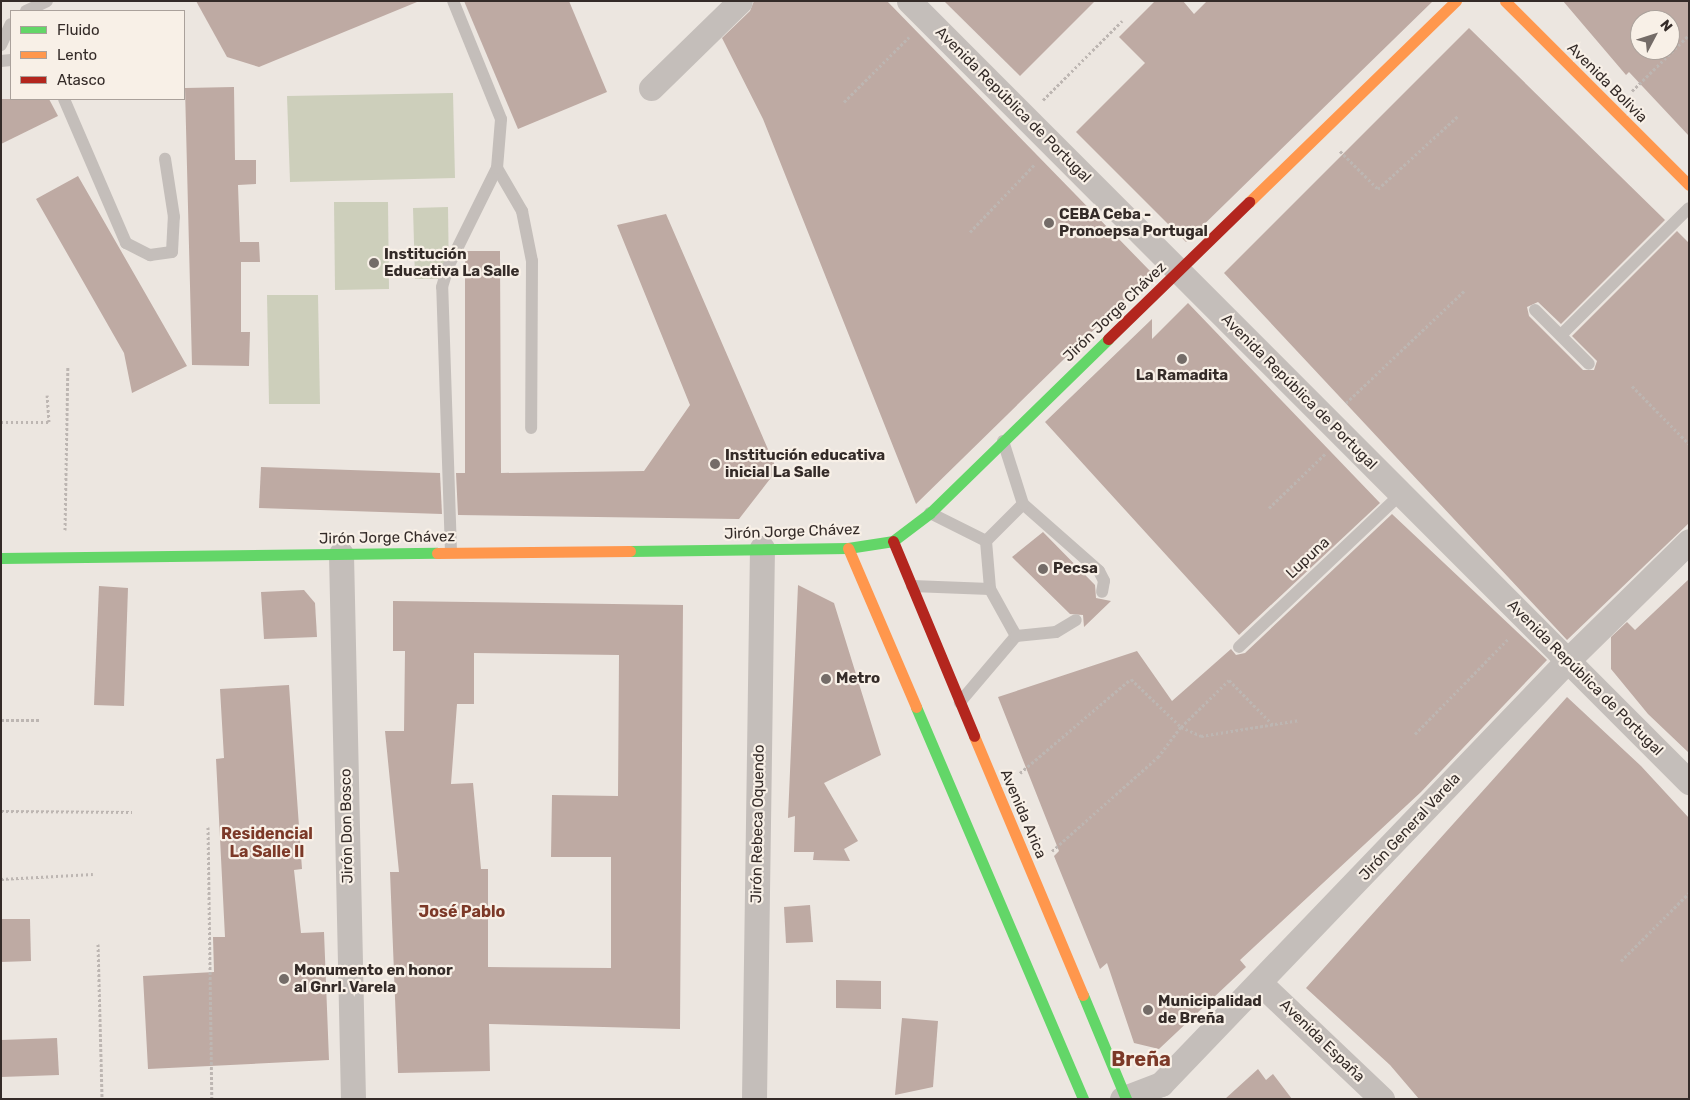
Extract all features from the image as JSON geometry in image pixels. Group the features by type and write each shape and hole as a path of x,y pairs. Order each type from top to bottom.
{"street":[{"path":"651,88 740,1"},
{"name":"Avenida República de Portugal","path":"909,1 1689,782"},
{"name":"Jirón Jorge Chávez","path":"1,558 848,548 893,541 930,513 1456,1"},
{"name":"Avenida Bolivia","path":"1505,1 1689,185"},
{"name":"Avenida Arica","path":"893,541 1125,1098"},
{"name":"Jirón General Varela","path":"1125,1098 1161,1084 1261,984 1567,661 1689,541"},
{"name":"Jirón Rebeca Oquendo","path":"754,1099 762,548"},
{"path":"848,548 1082,1099"},
{"name":"Jirón Don Bosco","path":"341,554 353,1099"},
{"name":"Avenida España","path":"1261,984 1382,1099"}],"lane":[{"path":"28,10 47,1"},
{"path":"451,552 442,287 448,267 497,168 501,119 453,1"},
{"path":"1,44 10,26"},
{"path":"64,100 126,243 150,255 172,252 174,217 165,159"},
{"path":"497,168 522,211 532,261 531,428"},
{"path":"1561,335 1689,208"},
{"path":"1535,310 1589,364"},
{"path":"1003,442 1023,504 1099,571 1104,581 1102,592"},
{"name":"Lupuna","path":"1239,647 1401,494"},
{"path":"1016,636 990,589 986,541 1023,504"},
{"path":"930,513 986,541"},
{"path":"912,586 990,589"},
{"path":"960,702 1016,636 1056,632 1076,620"}],"path":[{"path":"844,102 926,19"},
{"path":"1025,118 1122,22"},
{"path":"1613,110 1689,35"},
{"path":"1321,132 1378,189 1458,116"},
{"path":"970,232 1053,145"},
{"path":"1269,508 1335,428 1465,290"},
{"path":"65,557 68,366"},
{"path":"1632,386 1689,444"},
{"path":"1,422 49,422 47,395"},
{"path":"1415,734 1527,620"},
{"path":"998,791 1131,679 1181,727 1201,736 1300,720"},
{"path":"1031,870 1158,757 1181,727 1229,680 1273,725"},
{"path":"1,720 40,720"},
{"path":"1,811 132,812"},
{"path":"208,827 212,1099"},
{"path":"1,879 93,874"},
{"path":"1621,962 1689,894"},
{"path":"98,944 102,1099"}],"green space":[{"path":"453,93 455,178 290,182 287,96"},
{"path":"334,202 388,202 389,289 335,290"},
{"path":"448,207 449,279 415,279 413,208"},
{"path":"267,295 318,295 320,404 269,404"}],"building":[{"path":"196,1 417,2 259,67 227,57"},
{"path":"464,1 569,1 607,92 518,129"},
{"path":"754,1 887,1 1152,273 916,504 763,119 722,38 750,11"},
{"path":"944,1 1095,1 1020,76"},
{"path":"1155,1 1183,1 1194,14 1207,1 1433,1 1186,242 1076,132 1145,63 1119,37"},
{"path":"1563,1 1689,1 1689,136 1629,72 1626,75"},
{"path":"1469,28 1665,220 1561,324 1538,302 1527,307 1529,316 1583,370 1594,370 1597,361 1572,336 1677,231 1689,243 1689,523 1567,640 1224,273"},
{"path":"234,87 235,160 256,160 256,184 238,185 240,242 259,242 260,262 241,262 241,332 250,332 249,366 192,365 185,88"},
{"path":"1,99 50,100 58,116 1,144"},
{"path":"78,176 187,366 132,393 124,353 36,199"},
{"path":"666,214 777,470 739,519 458,515 456,473 465,473 465,251 500,251 501,473 644,471 690,405 617,225"},
{"path":"1188,303 1380,503 1239,635 1045,422 1152,319 1152,339"},
{"path":"261,467 440,473 442,514 259,508"},
{"path":"1392,514 1547,660 1421,792 1240,960 1246,967 1159,1049 1134,1043 1107,963 1100,969 1054,856 1059,851 998,697 1137,651 1172,701 1231,649 1236,655 1245,653"},
{"path":"1043,532 1095,585 1096,598 1111,601 1084,627 1083,615 1070,614 1012,557"},
{"path":"1689,579 1689,753 1648,714 1611,669 1611,637 1627,622 1635,630"},
{"name":"Metro","path":"798,585 834,603 881,755 824,783 858,841 844,849 850,861 813,860 814,852 794,852 795,816 788,818"},
{"path":"99,586 128,588 124,706 94,705"},
{"path":"304,590 315,603 317,637 264,639 261,592"},
{"path":"393,601 683,605 680,1029 489,1024 490,1071 398,1073 390,872 399,872 385,731 404,731 405,651 393,651","holes":["474,653 619,655 618,796 552,795 551,857 611,857 611,968 488,967 488,869 481,869 473,783 451,784 457,704 474,704"]},
{"path":"289,685 302,869 294,870 301,933 324,932 329,1060 148,1069 143,976 214,972 213,937 225,937 216,759 224,758 220,689"},
{"path":"1567,697 1641,766 1689,818 1689,1099 1419,1099 1390,1065 1306,988"},
{"path":"810,905 813,942 786,943 784,907"},
{"path":"1,919 30,919 31,961 1,962"},
{"path":"836,980 881,981 881,1009 836,1008"},
{"path":"902,1018 938,1021 933,1087 895,1095"},
{"path":"57,1038 59,1075 1,1077 1,1040"},
{"path":"1258,1069 1266,1080 1273,1074 1292,1099 1225,1099"}],"traffic: fast":[{"path":"630,551 848,548 893,541 930,513 1108,339"},
{"path":"1,558 437,553"},
{"path":"916,707 1083,1099"},
{"path":"1083,995 1126,1099"}],"traffic: slow":[{"path":"1249,202 1456,1"},
{"path":"1505,1 1689,185"},
{"path":"848,548 916,707"},
{"path":"437,553 630,551"},
{"path":"974,736 1083,995"}],"traffic: jam":[{"path":"1108,339 1249,202"},
{"path":"893,541 974,736"}],"place":[{"name":"CEBA Ceba - Pronoepsa Portugal","path":"1049,223"},
{"name":"Institución Educativa La Salle","path":"374,263"},
{"name":"La Ramadita","path":"1182,359"},
{"name":"Institución educativa inicial La Salle","path":"715,464"},
{"name":"Pecsa","path":"1043,569"},
{"name":"Metro","path":"826,679"},
{"name":"Monumento en honor al Gnrl. Varela","path":"284,979"},
{"name":"Municipalidad de Breña","path":"1148,1010"}],"district":[{"name":"Residencial La Salle II","path":"267,843"},
{"name":"José Pablo","path":"462,912"},
{"name":"Breña","path":"1141,1059"}]}
